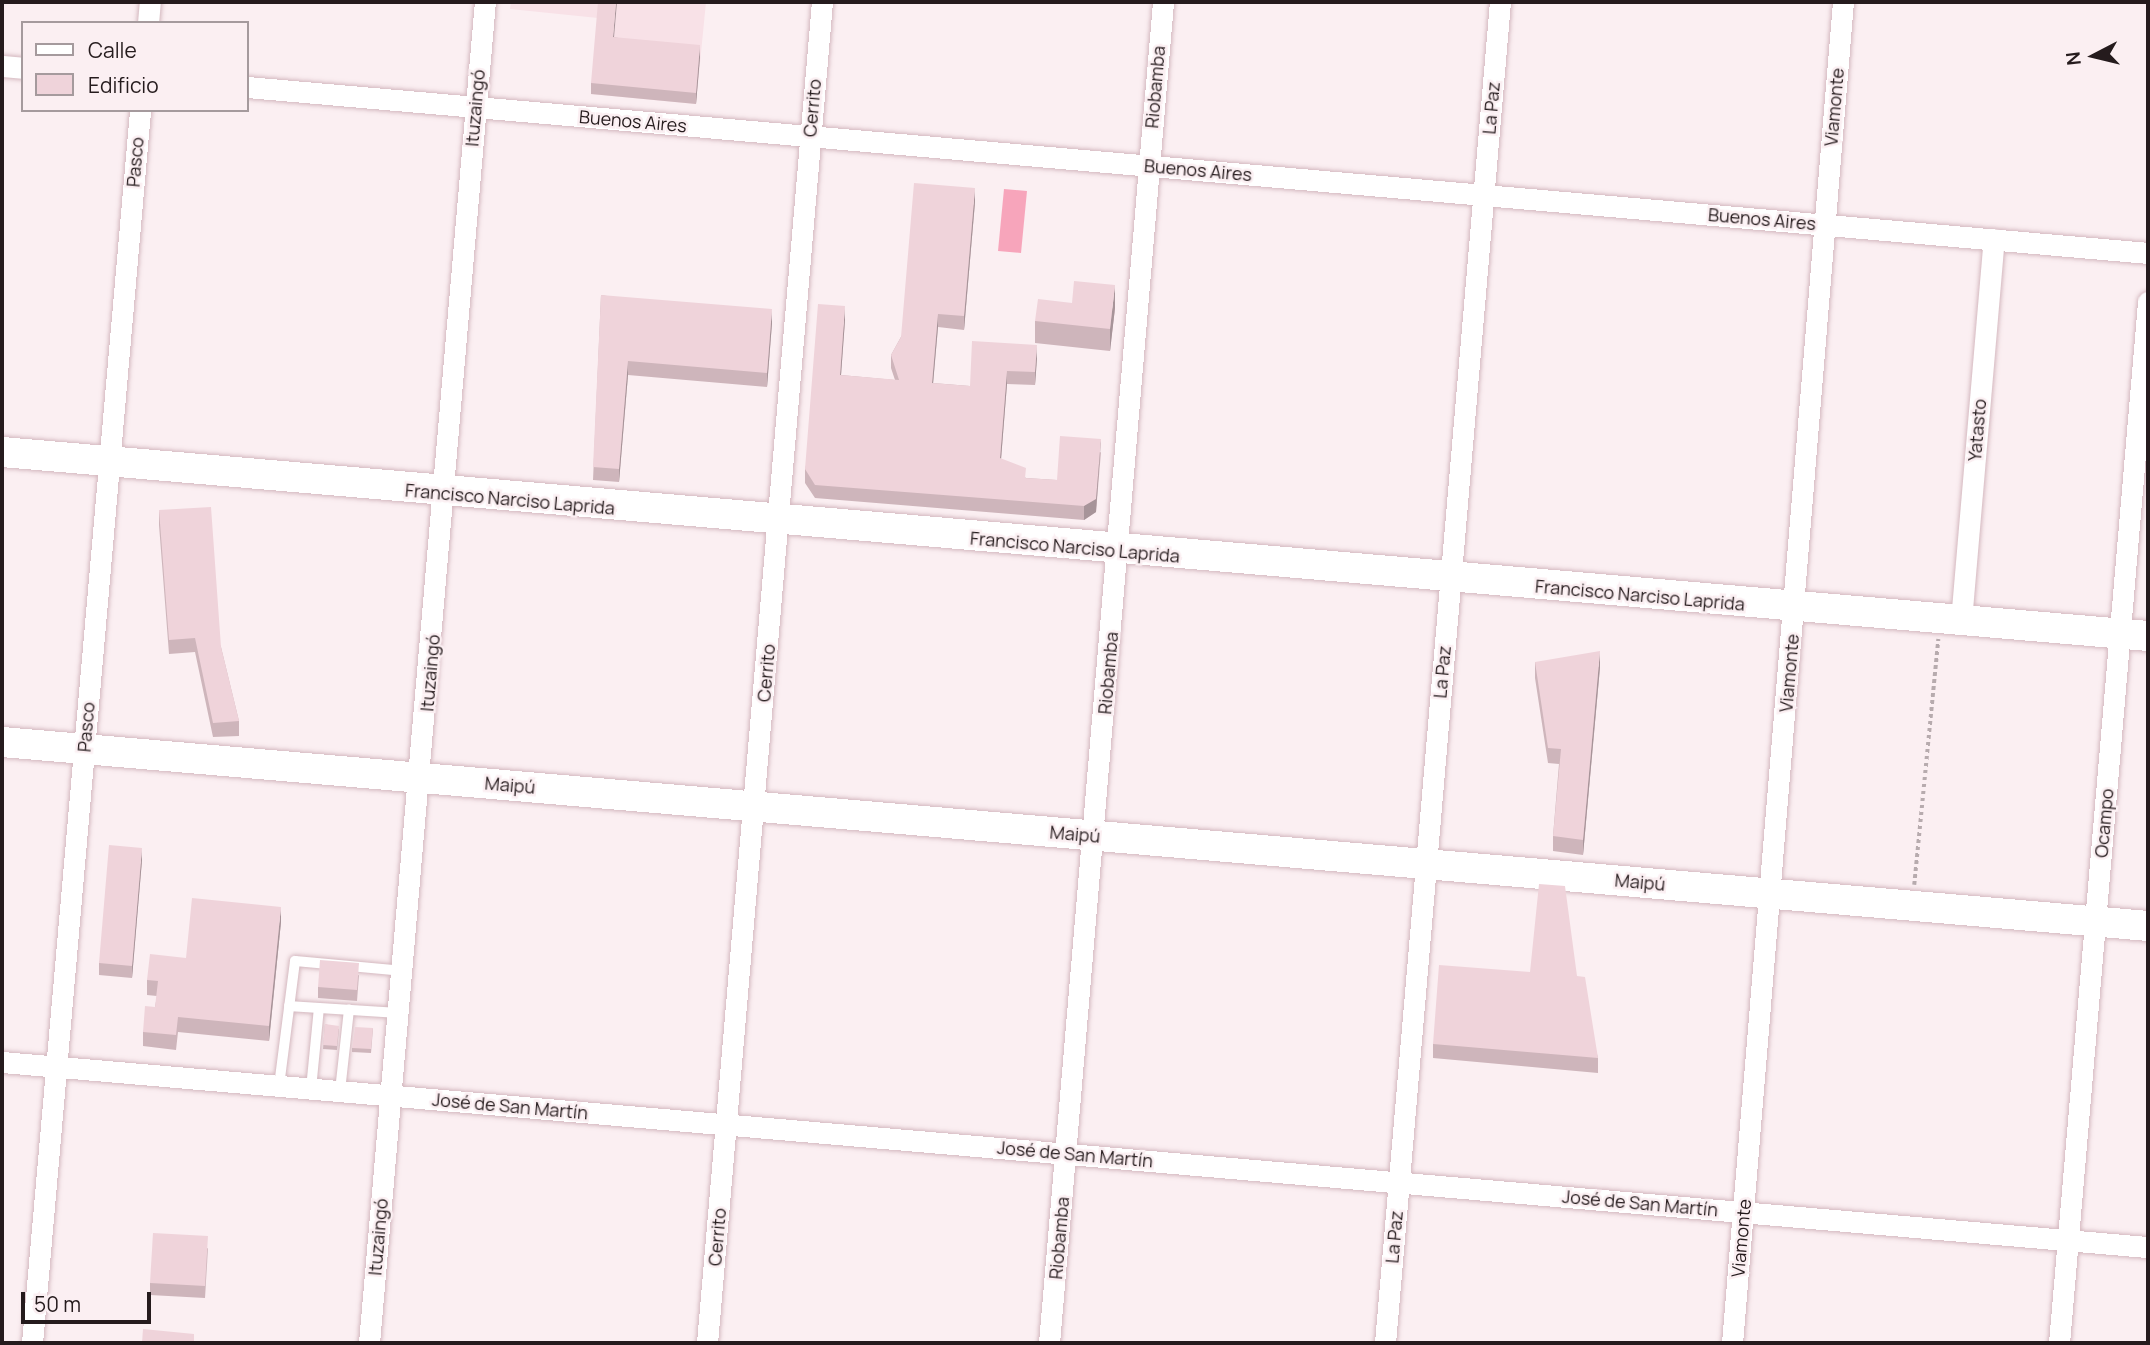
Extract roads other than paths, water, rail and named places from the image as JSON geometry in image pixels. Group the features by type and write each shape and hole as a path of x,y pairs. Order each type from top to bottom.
{"main road":[{"name":"Francisco Narciso Laprida","path":"2,452 445,494 2134,635"},
{"name":"Maipú","path":"2,742 2148,926"}],"street":[{"path":"148,21 150,2"},
{"name":"Ituzaingó","path":"369,1343 421,778 485,2"},
{"name":"Cerrito","path":"707,1343 822,2"},
{"name":"Riobamba","path":"1049,1343 1119,551 1163,2"},
{"name":"La Paz","path":"1385,1343 1500,2"},
{"name":"Viamonte","path":"1732,1343 1795,608 1843,2"},
{"path":"2,66 21,68"},
{"name":"Buenos Aires","path":"248,87 2148,253"},
{"name":"Pasco","path":"32,1343 140,112"},
{"name":"Yatasto","path":"1950,620 1994,239"},
{"name":"Ocampo","path":"2059,1343 2095,922 2134,635 2148,302"},
{"name":"José de San Martín","path":"2,1062 2148,1247"}],"lane":[{"path":"279,1086 295,961 402,971"},
{"path":"289,1006 398,1013"},
{"path":"310,1088 319,1008"},
{"path":"340,1091 349,1009"}]}
